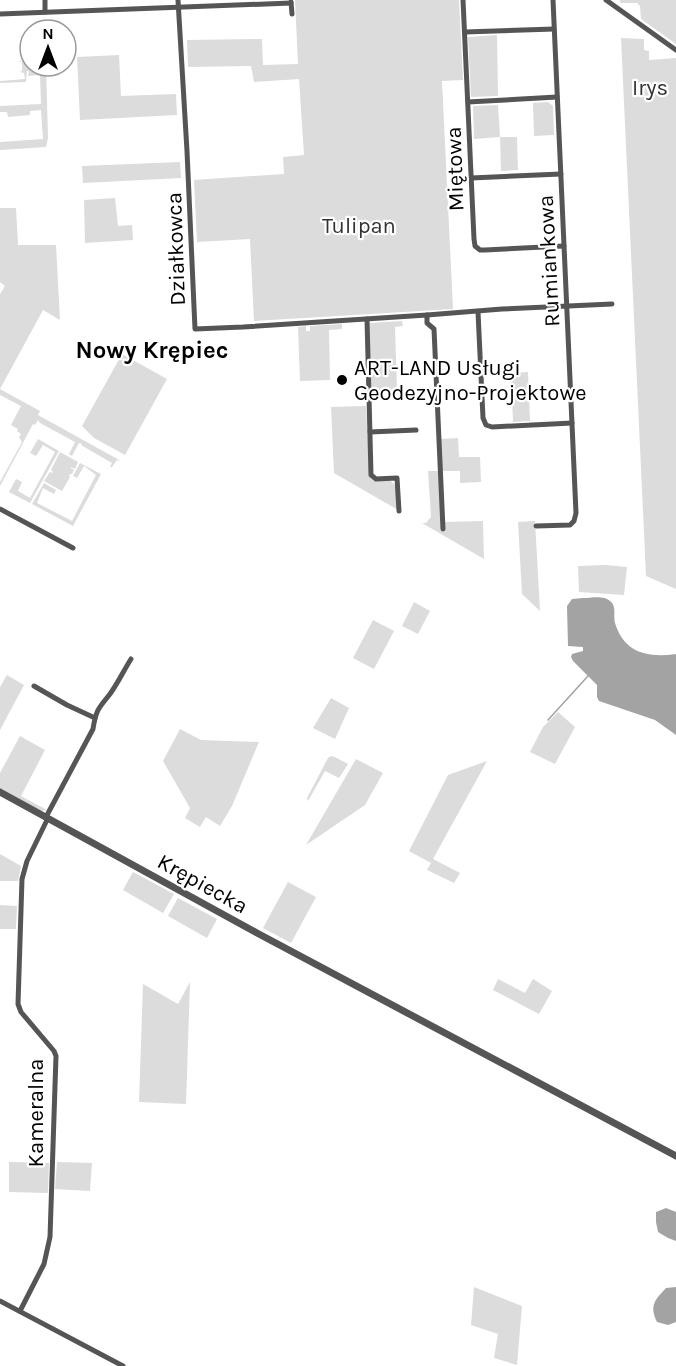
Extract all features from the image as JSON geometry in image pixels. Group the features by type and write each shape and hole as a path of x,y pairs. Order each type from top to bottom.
{"street":[{"path":"45,0 45,12"},
{"name":"Miętowa","path":"463,0 474,239 477,248 485,250 564,246"},
{"name":"Rumiankowa","path":"536,526 570,525 576,513 553,0"},
{"path":"606,0 676,50"},
{"path":"0,14 178,3 291,2 292,14"},
{"name":"Działkowca","path":"178,3 195,329 478,312"},
{"path":"465,32 554,29"},
{"path":"468,102 557,97"},
{"path":"471,178 561,174"},
{"path":"572,423 492,427 486,425 483,418 478,312 612,304"},
{"path":"427,315 427,323 434,329 443,529"},
{"path":"367,319 371,475 376,479 396,478 399,511"},
{"path":"370,432 416,430"},
{"path":"0,509 73,548"},
{"name":"Kameralna","path":"20,1311 44,1264 50,1237 56,1056 20,1008 18,984 22,879 27,861 47,818 93,729 98,708 111,693 131,659"},
{"path":"34,686 95,718"},
{"name":"Krępiecka","path":"0,792 676,1156"},
{"path":"0,1301 123,1366"}],"green space":[{"name":"Tulipan","path":"295,0 459,0 463,80 442,81 453,309 254,321 250,239 197,242 194,180 284,174 283,157 304,155 299,79 254,82 251,66 188,67 187,40 262,39 263,65 298,64"},
{"path":"620,0 676,0 676,44 641,19 640,6 637,3 620,3"},
{"path":"497,35 498,96 471,97 468,37"},
{"name":"Irys","path":"621,38 644,39 644,50 649,51 649,60 676,58 676,589 646,576"},
{"path":"119,55 121,96 176,94 177,115 80,120 78,57"},
{"path":"40,78 46,78 48,138 46,147 0,150 0,142 43,139 41,110 30,111 30,115 8,117 7,112 0,112 0,106 41,104"},
{"path":"25,79 26,82 0,83 0,81"},
{"path":"548,102 553,106 554,135 534,136 533,103"},
{"path":"498,105 500,137 474,139 473,106"},
{"path":"500,137 517,137 518,170 501,171"},
{"path":"180,162 181,178 83,183 82,166"},
{"path":"115,198 118,226 132,225 133,240 85,243 84,200"},
{"path":"0,208 16,208 18,245 56,245 60,320 43,310 0,389 0,294 5,286 0,282"},
{"path":"402,321 403,326 395,327 397,390 371,391 369,323"},
{"path":"342,324 342,329 329,330 330,380 300,381 298,327 306,326 306,331 310,331 310,326"},
{"path":"122,354 167,379 125,455 94,438 82,426"},
{"path":"528,372 530,421 513,422 511,373"},
{"path":"0,389 40,411 38,415 121,461 117,460 110,467 112,463 79,443 72,456 69,454 75,442 38,420 35,425 33,424 0,486 22,442 18,429 11,425 21,406 0,395"},
{"path":"366,406 370,478 374,481 391,481 394,484 398,510 334,473 331,407"},
{"path":"458,438 459,457 480,457 481,482 460,483 460,471 442,471 441,439"},
{"path":"38,439 59,451 30,503 9,492 16,479 22,482 18,491 30,498 55,452 43,445 36,456 30,453"},
{"path":"60,452 78,462 75,469 71,467 74,470 62,491 44,481 50,472 53,473 51,470"},
{"path":"80,463 101,474 73,526 32,504 44,483 56,490 54,494 43,488 37,503 72,521 96,475 84,466 77,478 73,476"},
{"path":"428,471 439,471 445,522 483,521 484,559 422,523 426,523 431,517"},
{"path":"535,521 540,611 522,594 518,522"},
{"path":"578,566 627,567 624,595 579,592"},
{"path":"414,602 430,611 418,634 402,626"},
{"path":"373,620 394,631 374,669 353,658"},
{"path":"7,675 24,685 0,730 0,687"},
{"path":"331,698 349,708 335,739 313,728"},
{"path":"558,712 575,727 555,764 530,752 543,727"},
{"path":"180,729 201,740 259,742 232,806 220,826 206,817 200,827 185,818 190,808 163,761"},
{"path":"20,736 45,750 21,796 47,810 41,811 0,788 0,773"},
{"path":"331,756 348,764 339,778 325,771 308,801 307,798"},
{"path":"356,759 383,773 365,805 306,845"},
{"path":"487,761 433,859 460,873 454,883 427,870 431,863 409,851 448,775"},
{"path":"0,854 21,866 18,881 0,881"},
{"path":"133,872 174,894 163,913 123,890"},
{"path":"288,882 316,897 291,943 263,928"},
{"path":"178,898 217,919 207,938 168,916"},
{"path":"0,905 17,906 16,929 0,929"},
{"path":"498,979 525,993 533,979 552,991 539,1014 493,990"},
{"path":"190,982 186,1104 139,1102 143,984 178,1004"},
{"path":"9,1162 49,1163 48,1193 9,1192"},
{"path":"57,1162 92,1163 90,1191 55,1189"},
{"path":"474,1287 522,1306 517,1365 494,1358 498,1334 471,1325"}],"shaded area":[{"path":"597,597 607,599 612,603 619,633 631,647 647,654 676,654 676,735 655,720 599,701 597,685 573,661 572,654 583,651 583,647 568,646 567,606 572,599"},
{"path":"666,1208 676,1212 676,1241 658,1232 656,1212"},
{"path":"676,1287 676,1322 668,1325 657,1322 653,1311 654,1303 666,1288"}],"waterway":[{"path":"548,720 588,676"}],"place":[{"name":"ART-LAND Usługi Geodezyjno-Projektowe","path":"342,380"}],"district":[{"name":"Nowy Krępiec","path":"152,350"}]}
